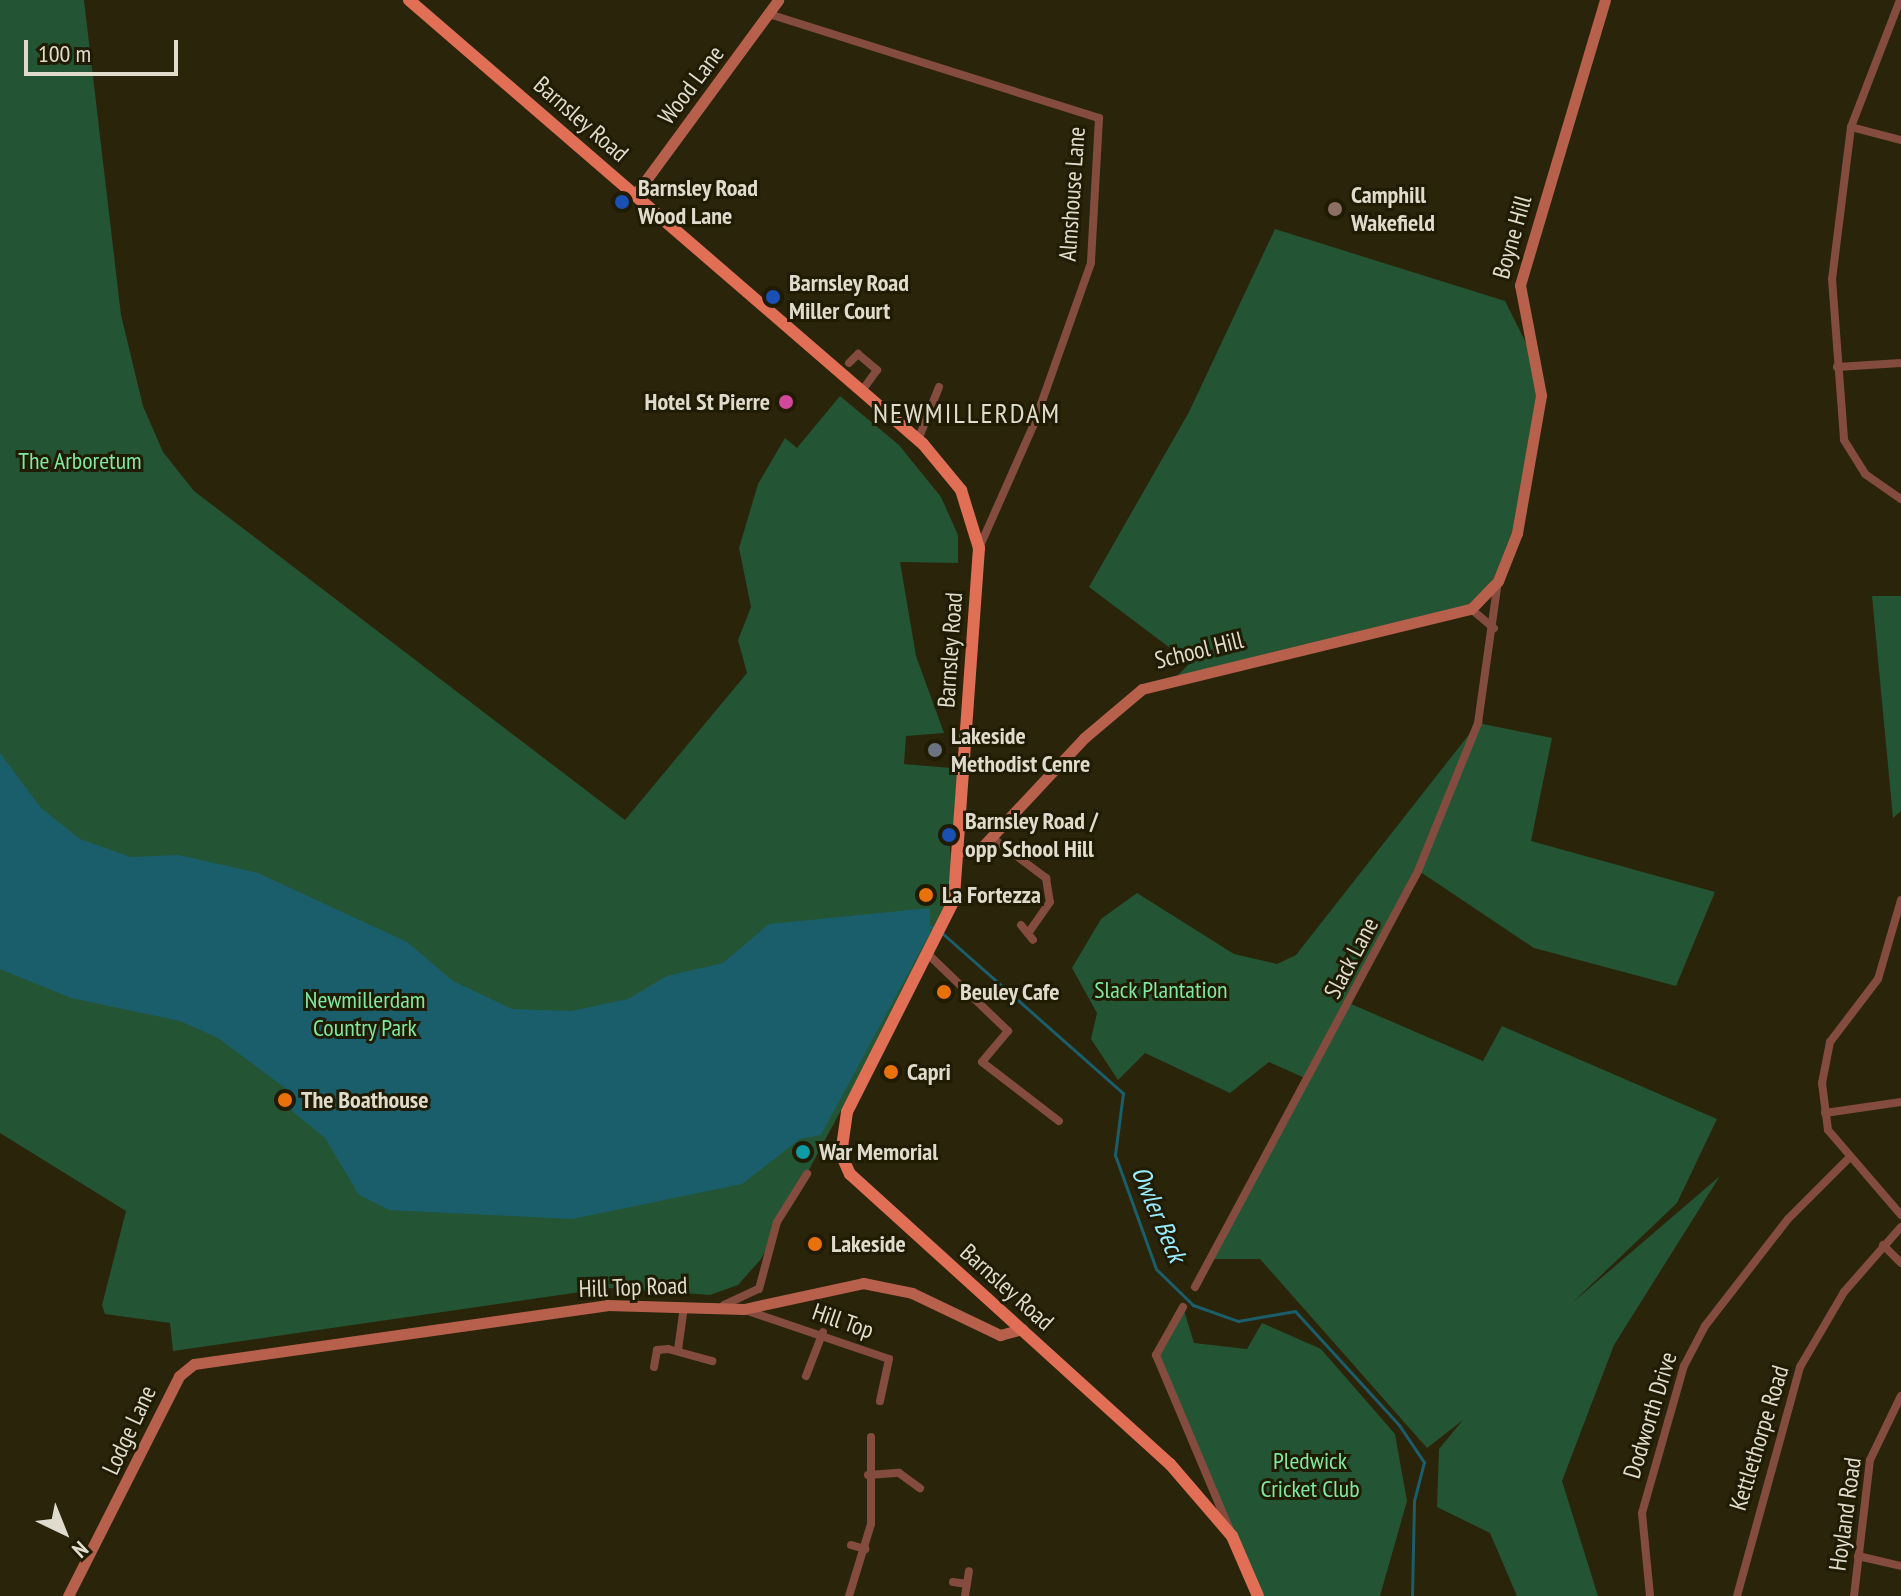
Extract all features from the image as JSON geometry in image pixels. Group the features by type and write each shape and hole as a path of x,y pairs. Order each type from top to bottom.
{"main road":[{"name":"Barnsley Road","path":"409,0 918,440 961,490 979,548 960,851 942,933 847,1112 841,1154 850,1174 1170,1464 1232,1536 1258,1596"}],"street":[{"name":"Wood Lane","path":"635,195 772,15 778,0"},
{"name":"Boyne Hill","path":"1498,581 1517,533 1541,395 1520,285 1605,0"},
{"path":"1900,0 1851,127 1832,247 1838,413 1853,461 1901,499"},
{"name":"Almshouse Lane","path":"772,15 1099,118 1091,263 1034,424 979,548"},
{"path":"1851,127 1901,140"},
{"path":"849,363 858,354 877,370 862,391"},
{"path":"1837,367 1901,363"},
{"path":"918,440 939,387"},
{"path":"1495,629 1486,615 1471,609 1498,581"},
{"name":"Slack Lane","path":"1195,1287 1418,871 1478,723 1495,629 1498,581"},
{"name":"School Hill","path":"960,851 991,837 1084,738 1142,689 1471,609"},
{"path":"991,837 1046,878 1050,902 1031,936 1021,925"},
{"path":"1901,900 1874,988 1830,1042 1822,1083 1825,1113 1849,1158 1901,1215"},
{"path":"931,957 1008,1031 982,1062 1059,1121"},
{"path":"1825,1113 1901,1102"},
{"name":"Dodworth Drive","path":"1650,1596 1642,1513 1684,1366 1705,1326 1788,1219 1849,1158"},
{"path":"719,1306 759,1289 777,1222 807,1174"},
{"name":"Kettlethorpe Road","path":"1737,1596 1800,1367 1844,1292 1901,1227"},
{"path":"1883,1245 1901,1263"},
{"name":"Hill Top Road","path":"186,1368 607,1305 744,1309 863,1283 902,1289 1000,1335 1022,1329"},
{"path":"678,1350 684,1306"},
{"path":"1183,1307 1156,1355 1232,1536"},
{"name":"Hill Top","path":"744,1309 823,1332 889,1359 880,1401"},
{"path":"806,1376 823,1332"},
{"path":"654,1367 657,1350 678,1350 712,1361"},
{"name":"Lodge Lane","path":"68,1596 186,1368"},
{"name":"Hoyland Road","path":"1854,1596 1870,1460 1901,1396"},
{"path":"849,1596 868,1535 871,1437"},
{"path":"868,1475 899,1473 920,1488"},
{"path":"851,1545 865,1549"},
{"path":"1858,1556 1901,1566"},
{"path":"965,1596 969,1571"},
{"path":"953,1582 967,1584"}],"green space":[{"name":"Newmillerdam Country Park","path":"0,0 84,0 121,315 143,406 163,452 194,491 625,820 747,673 738,640 751,607 739,548 758,484 785,438 797,448 840,396 899,445 941,497 958,535 958,563 900,562 916,656 944,733 906,736 904,764 963,769 961,823 949,835 954,900 761,1259 738,1285 710,1295 608,1288 173,1351 170,1323 105,1314 102,1305 126,1211 0,1133"},
{"path":"1275,229 1505,301 1535,361 1541,395 1510,556 1471,609 1177,676 1190,663 1089,587 1189,412"},
{"path":"1872,596 1901,596 1901,811 1893,818"},
{"name":"Slack Plantation","path":"1478,723 1552,738 1531,841 1715,892 1676,986 1534,948 1419,871 1351,1004 1483,1061 1502,1026 1717,1119 1677,1203 1572,1303 1720,1176 1614,1345 1562,1481 1598,1596 1517,1596 1490,1533 1437,1507 1439,1449 1463,1420 1427,1448 1260,1259 1210,1259 1307,1079 1269,1062 1230,1093 1145,1053 1118,1080 1091,1039 1097,1013 1072,968 1101,919 1137,893 1234,954 1277,964 1296,955"},
{"name":"Pledwick Cricket Club","path":"1183,1307 1194,1343 1247,1349 1262,1323 1321,1349 1395,1434 1407,1501 1380,1596 1258,1596 1156,1355"}],"water":[{"path":"0,753 41,808 80,839 131,857 179,855 258,873 407,942 453,981 512,1009 571,1011 628,999 667,976 723,963 769,924 930,908 930,933 821,1135 800,1139 742,1184 572,1219 389,1210 359,1195 325,1138 292,1111 285,1088 218,1038 180,1021 71,998 0,969"}],"waterway":[{"name":"Owler Beck","path":"924,924 935,929"},
{"name":"Owler Beck","path":"942,933 1123,1093 1115,1155 1156,1269 1193,1305 1238,1321 1295,1311 1399,1425 1424,1462 1414,1501 1412,1596"}],"place":[{"name":"Barnsley Road Wood Lane","path":"622,202"},
{"name":"Camphill Wakefield","path":"1335,209"},
{"name":"Barnsley Road Miller Court","path":"773,297"},
{"name":"Hotel St Pierre","path":"786,402"},
{"name":"Lakeside Methodist Cenre","path":"935,750"},
{"name":"Barnsley Road / opp School Hill","path":"949,835"},
{"name":"La Fortezza","path":"926,895"},
{"name":"Beuley Cafe","path":"944,992"},
{"name":"Capri","path":"891,1072"},
{"name":"The Boathouse","path":"285,1100"},
{"name":"War Memorial","path":"803,1152"},
{"name":"Lakeside","path":"815,1244"}],"district":[{"name":"NEWMILLERDAM","path":"967,413"}],"park label":[{"name":"The Arboretum","path":"80,461"}]}
